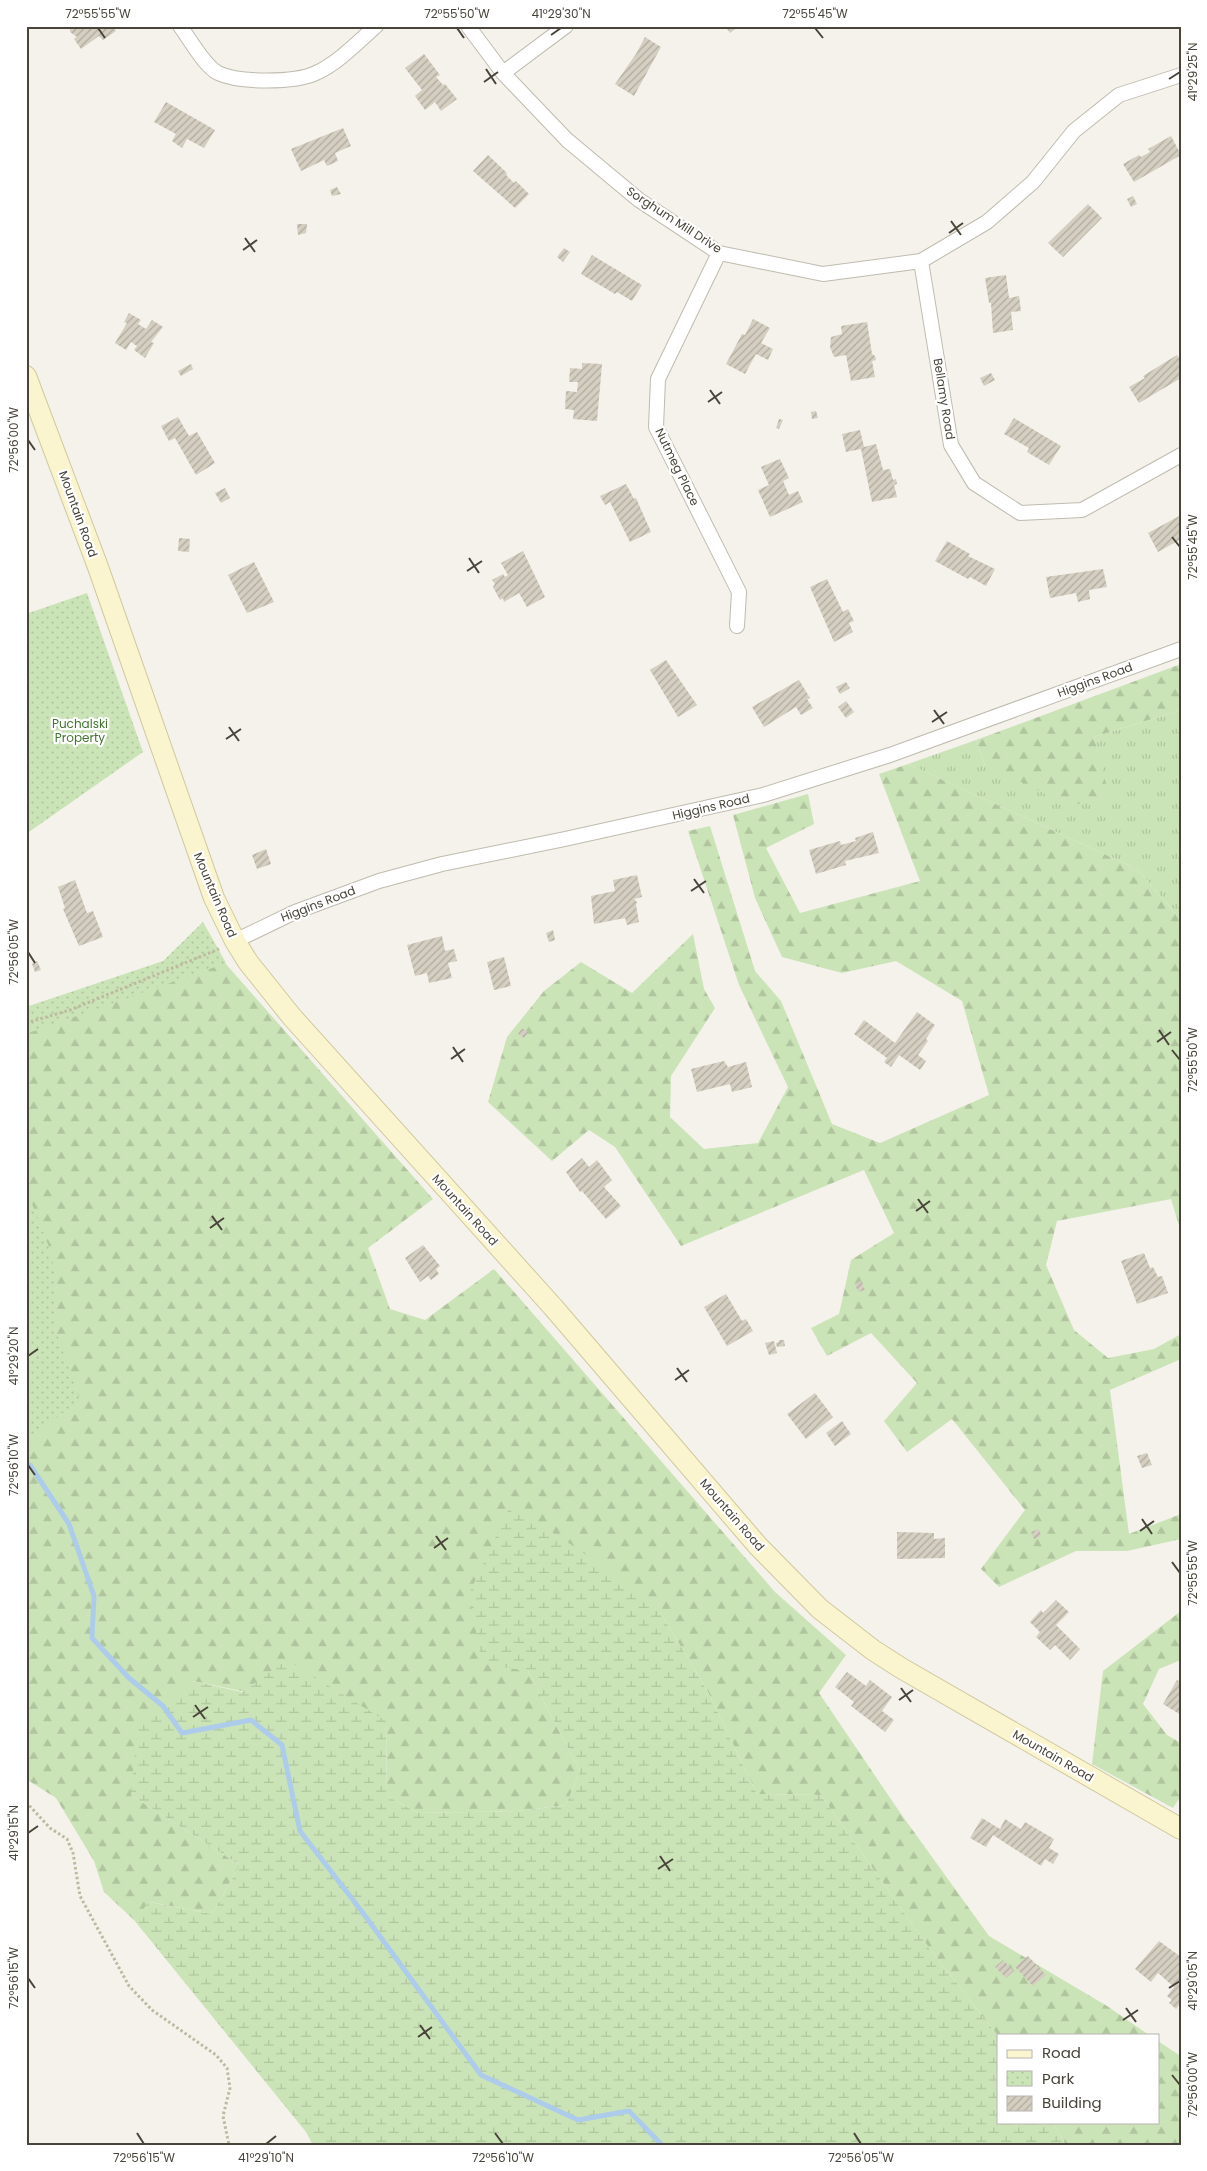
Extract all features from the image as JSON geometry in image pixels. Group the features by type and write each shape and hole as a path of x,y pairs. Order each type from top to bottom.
{"main road":[{"name":"Mountain Road","path":"26,376 121,632 214,898 235,941 262,980 292,1017 558,1313 729,1512 799,1590 844,1629 894,1664 1181,1829"}],"street":[{"path":"180,26 200,54 217,73 261,82 315,74 352,48 376,26"},
{"name":"Sorghum Mill Drive","path":"468,26 503,73 567,140 632,194 720,253 823,274 922,261 987,222 1033,182 1074,131 1119,95 1181,75"},
{"path":"503,73 566,26"},
{"name":"Nutmeg Place","path":"720,253 658,379 656,427 739,592 737,626"},
{"name":"Bellamy Road","path":"922,261 951,445 974,483 1020,513 1082,510 1181,455"},
{"name":"Higgins Road","path":"235,941 295,912 397,876 442,864 763,795 890,755 1181,649"}],"path":[{"path":"26,1023 111,995 235,941"},
{"path":"26,1802 50,1828 67,1839 73,1853 80,1896 129,1986 152,2010 216,2055 227,2068 230,2088 223,2116 229,2145"}],"green space":[{"name":"Puchalski Property","path":"87,593 143,752 26,834 26,614"},
{"path":"1181,664 1181,710 1094,737 1109,795 1071,806 985,765 976,740"},
{"path":"1181,710 1181,920 1137,869 908,764 976,740 985,765 1108,795 1094,737"},
{"path":"908,764 1137,869 1181,920 1181,1232 1171,1199 1057,1221 1046,1265 1074,1330 1108,1358 1154,1349 1181,1334 1181,1359 1110,1390 1129,1534 1181,1514 1181,1539 1127,1551 1076,1551 999,1587 981,1569 1025,1510 952,1419 907,1452 884,1421 917,1383 871,1333 827,1356 811,1328 839,1314 851,1260 894,1233 864,1170 681,1246 615,1147 589,1130 552,1161 488,1102 507,1037 544,991 581,962 632,993 693,934 704,989 715,1008 671,1076 670,1117 704,1149 758,1143 788,1087 739,985 688,831 710,826 755,971 781,1001 832,1124 880,1143 989,1095 962,1001 896,961 842,973 782,957 755,898 733,815 808,794 814,824 766,848 800,913 920,881 879,774"},
{"path":"203,922 226,963 26,1034 26,1007 163,961"},
{"path":"225,963 433,1199 368,1248 390,1309 425,1320 494,1269 775,1592 846,1655 819,1693 901,1814 989,1936 1107,2006 1148,2034 997,2035 929,1948 821,1795 757,1794 707,1690 660,1612 528,1671 580,1771 566,1805 517,1811 418,1813 387,1796 386,1721 193,1681 131,1795 240,1865 212,1914 150,1902 134,1920 104,1892 94,1861 56,1798 26,1779 26,1032"},
{"path":"26,1189 51,1252 55,1277 54,1326 80,1400 26,1444"},
{"path":"510,1506 578,1549 660,1612 707,1690 757,1794 821,1795 929,1948 997,2035 997,2124 1053,2124 1066,2145 313,2145 306,2132 134,1920 149,1902 212,1914 240,1865 131,1795 137,1728 193,1681 242,1692 287,1660 386,1721 387,1796 418,1813 517,1811 566,1805 580,1771 528,1671 482,1664 469,1594"},
{"path":"1181,1611 1181,1660 1159,1669 1143,1704 1167,1735 1181,1743 1181,1796 1173,1808 1092,1764 1103,1671"},
{"path":"1160,2042 1179,2055 1181,2054 1181,2145 1066,2145 1053,2124 1160,2124"}],"building":[{"path":"70,26 113,26 116,31 103,40 99,36 81,49 74,39 77,37 70,32"},
{"path":"725,26 739,26 730,33"},
{"path":"645,37 661,47 634,96 615,84 636,54"},
{"path":"424,54 440,75 436,77 443,85 445,84 457,99 441,111 435,102 425,110 415,96 422,90 405,68"},
{"path":"166,102 215,130 204,148 187,139 182,148 172,141 176,134 154,122"},
{"path":"343,128 351,146 335,153 338,161 327,166 324,160 301,171 291,149"},
{"path":"1171,136 1181,155 1134,182 1123,164 1139,155 1141,157 1150,152 1148,149"},
{"path":"488,155 507,173 506,175 514,183 516,181 529,194 515,208 473,171"},
{"path":"337,187 341,194 332,196 330,190"},
{"path":"1133,196 1137,204 1131,207 1127,199"},
{"path":"1088,204 1102,218 1063,257 1048,243"},
{"path":"297,224 307,224 306,233 298,235"},
{"path":"564,248 570,252 563,262 557,257"},
{"path":"592,255 642,285 632,301 617,292 615,294 581,274"},
{"path":"1006,275 1009,298 1019,296 1021,311 1011,312 1013,330 993,333 991,303 989,303 985,278"},
{"path":"129,313 141,320 138,324 146,329 152,320 163,327 151,342 154,343 145,358 134,350 137,346 131,342 126,350 115,343 127,323 124,322"},
{"path":"753,319 770,328 761,343 773,349 768,360 756,354 745,374 726,364 742,334 745,335"},
{"path":"867,322 872,354 876,360 872,361 875,377 851,381 846,355 834,357 830,347 831,337 842,334 841,326"},
{"path":"1177,355 1181,361 1181,378 1139,403 1129,387"},
{"path":"582,363 602,364 597,421 573,419 574,410 565,409 566,391 577,392 578,382 569,382 570,368 582,369"},
{"path":"191,364 193,369 181,376 178,371"},
{"path":"991,373 995,380 984,386 980,378"},
{"path":"816,411 818,418 812,419 811,412"},
{"path":"178,417 189,436 197,432 215,463 196,475 175,438 169,441 161,426"},
{"path":"1014,418 1061,446 1049,465 1027,452 1029,448 1004,434"},
{"path":"779,419 783,420 779,429 776,428"},
{"path":"860,430 864,447 876,444 883,470 890,469 893,480 896,479 897,484 894,485 897,497 872,502 861,449 846,452 842,434"},
{"path":"780,459 789,478 783,481 789,495 798,491 803,502 770,517 758,490 769,485 761,467"},
{"path":"626,484 634,499 636,498 651,532 630,542 610,502 605,505 600,496"},
{"path":"225,488 230,498 221,503 215,493"},
{"path":"1181,515 1181,539 1158,552 1148,533"},
{"path":"179,538 190,539 189,552 178,551"},
{"path":"947,541 970,554 968,556 995,569 986,586 970,577 968,579 935,561"},
{"path":"523,551 545,597 527,607 519,593 504,602 503,598 500,600 493,587 495,584 492,580 503,574 505,577 508,575 501,563"},
{"path":"254,562 274,602 247,613 228,575"},
{"path":"1103,569 1107,587 1089,590 1090,599 1078,602 1076,593 1050,598 1046,577"},
{"path":"827,579 843,612 848,609 854,621 849,623 853,632 834,642 810,587"},
{"path":"666,660 697,705 678,717 650,670"},
{"path":"799,680 810,698 807,699 813,708 801,715 796,707 764,727 752,707"},
{"path":"846,682 850,688 840,694 836,687"},
{"path":"846,701 854,712 846,718 838,707"},
{"path":"873,832 879,853 845,861 846,865 816,874 809,850 840,841 841,845 856,841 855,838"},
{"path":"266,849 271,864 257,869 252,855"},
{"path":"637,875 642,897 634,899 637,902 639,922 627,925 625,918 594,924 591,896 615,891 613,880"},
{"path":"75,880 87,913 93,911 103,937 79,946 63,909 65,908 58,887"},
{"path":"553,930 555,940 549,942 546,933"},
{"path":"442,936 445,951 454,949 457,961 448,963 452,978 429,983 427,973 415,976 407,945"},
{"path":"504,957 511,986 494,990 487,962"},
{"path":"37,961 41,970 35,972 32,964"},
{"path":"917,1012 935,1025 926,1039 928,1041 918,1055 926,1061 920,1070 899,1055 891,1067 884,1062 887,1058 854,1034 864,1020 895,1043"},
{"path":"522,1028 528,1032 524,1038 518,1034"},
{"path":"724,1061 728,1067 746,1062 752,1087 732,1092 730,1084 697,1092 691,1069"},
{"path":"582,1158 589,1167 597,1160 612,1180 604,1187 621,1206 606,1219 582,1191 580,1192 566,1172"},
{"path":"423,1245 440,1266 436,1269 439,1274 431,1280 428,1276 420,1282 405,1258"},
{"path":"1144,1253 1150,1268 1153,1267 1158,1277 1162,1276 1168,1293 1137,1304 1121,1261"},
{"path":"861,1281 865,1290 858,1292 855,1284"},
{"path":"726,1294 742,1321 746,1319 753,1331 727,1346 704,1307"},
{"path":"779,1340 784,1340 785,1346 777,1347 776,1343"},
{"path":"774,1341 777,1353 769,1355 765,1343"},
{"path":"815,1393 833,1417 806,1439 787,1414"},
{"path":"842,1421 851,1434 835,1446 826,1433"},
{"path":"1147,1453 1152,1465 1142,1468 1137,1456"},
{"path":"1039,1529 1041,1536 1034,1539 1031,1532"},
{"path":"897,1532 934,1533 934,1539 945,1538 945,1558 897,1559"},
{"path":"1056,1600 1069,1612 1056,1625 1080,1649 1070,1660 1055,1645 1050,1650 1036,1637 1040,1632 1030,1622 1041,1610 1043,1613"},
{"path":"847,1672 866,1686 870,1680 892,1697 882,1711 894,1720 885,1732 851,1706 854,1702 835,1687"},
{"path":"1177,1680 1181,1682 1181,1715 1163,1704"},
{"path":"982,1818 1000,1829 1005,1819 1021,1829 1025,1822 1054,1839 1049,1848 1059,1854 1053,1864 1045,1859 1041,1866 993,1835 986,1847 970,1838"},
{"path":"1159,1941 1181,1957 1181,2003 1176,2009 1169,2003 1172,2000 1167,1996 1174,1987 1158,1973 1151,1982 1135,1969"},
{"path":"1028,1956 1046,1975 1033,1986 1015,1967"},
{"path":"1003,1960 1014,1971 1006,1978 995,1967"}],"waterway":[{"path":"26,1465 30,1465 69,1524 94,1596 92,1638 129,1678 163,1706 182,1733 251,1720 282,1745 300,1831 363,1913 481,2075 578,2120 629,2111 662,2145"}]}
